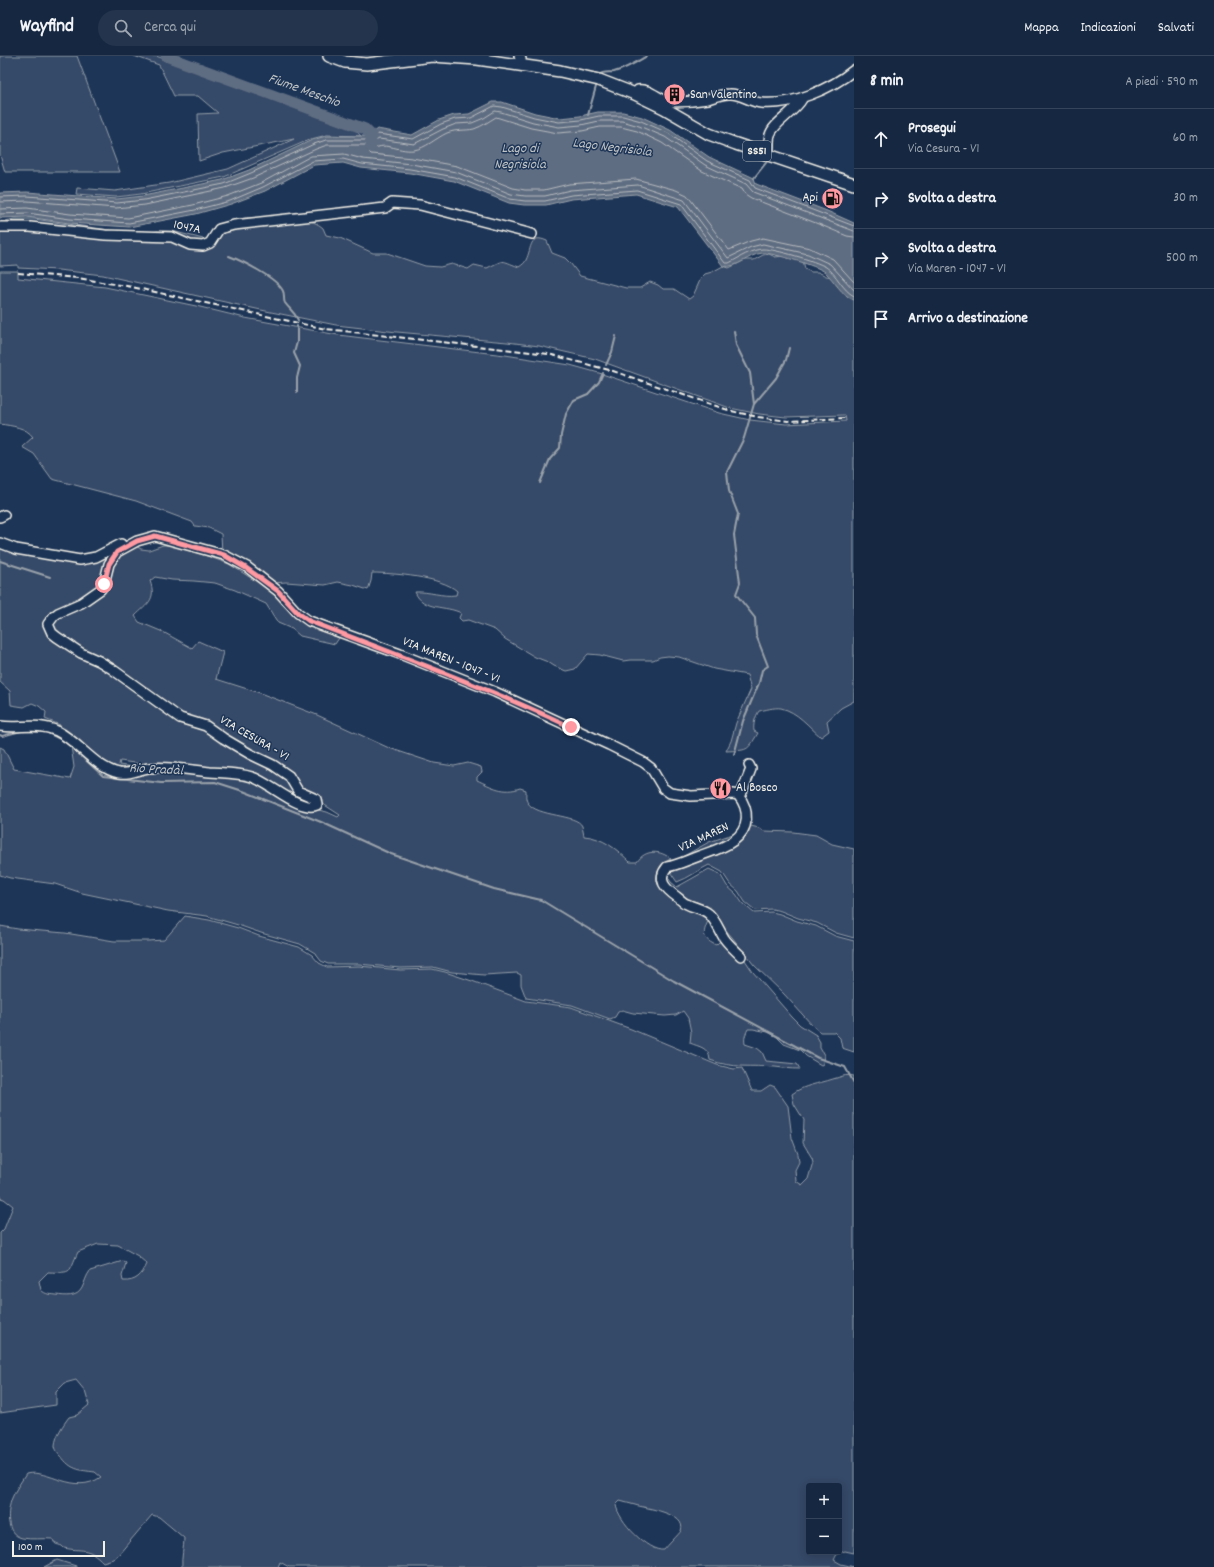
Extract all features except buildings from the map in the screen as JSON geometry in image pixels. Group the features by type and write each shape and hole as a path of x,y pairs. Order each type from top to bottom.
{"main road":[{"name":"SS51","path":"330,56 345,62 367,64 432,56 520,60 598,80 635,94 664,108 709,134 854,184"}],"street":[{"path":"635,94 638,90 645,89 669,102 681,102 730,94 742,96 760,103 779,103 802,99 846,76 854,70"},
{"path":"768,154 770,134 776,125 798,106 802,99"},
{"name":"1047A","path":"0,227 30,227 105,236 172,237 190,245 203,246 210,243 219,230 234,225 385,208 392,203 420,205 532,234"},
{"name":"VIA MAREN - 1047 - V1","path":"132,544 155,536 224,555 246,568 278,591 298,613 309,621 400,654 495,692 609,745 643,762 651,768 663,788 670,794 691,796 738,795"},
{"path":"0,543 23,550 80,560 96,557 128,540 132,544"},
{"name":"VIA CESURA - V1","path":"0,726 43,726 57,731 100,764 121,773 128,773 149,768 168,768 252,777 268,784 301,805 312,807 317,805 316,799 298,791 285,772 250,754 206,726 180,718 99,661 81,653 52,633 48,624 54,616 80,603 101,589 112,559 121,550 132,544"},
{"path":"738,795 742,792 751,769 749,765"},
{"name":"VIA MAREN","path":"738,795 742,800 747,813 746,824 740,835 733,842 676,866 667,867 662,873 664,884 668,891 686,904 700,908 710,915 719,927 724,938 741,956"}],"shaded area":[{"path":"0,56 77,56 120,172 5,172 0,155"},
{"path":"134,56 156,56 354,128 361,136 327,135 311,139 224,177 141,194 116,197 76,194 77,188 115,191 169,183 228,169 294,139 223,153 199,161 198,114 218,113 198,96 174,96 159,65"},
{"path":"278,217 281,225 297,220 314,222 323,228 326,235 340,238 373,253 387,253 425,266 440,267 452,264 468,269 474,265 487,268 503,262 519,267 526,261 534,240 541,239 547,241 552,253 565,258 580,276 626,288 640,288 650,282 663,289 674,289 689,299 693,296 701,278 705,274 723,266 729,268 745,260 754,260 763,255 769,254 775,257 785,256 803,260 805,269 811,272 818,272 826,276 833,277 854,295 854,701 841,708 827,721 829,731 821,737 793,713 781,708 759,711 754,729 754,731 758,733 749,747 743,750 726,751 751,689 747,675 714,669 679,657 668,656 653,660 623,661 600,655 588,654 575,669 566,671 535,657 505,639 495,630 468,620 462,621 459,618 461,613 435,607 423,602 415,592 456,595 457,591 450,586 429,579 372,573 368,590 338,582 325,585 286,582 273,583 222,553 221,534 209,528 195,526 192,522 136,501 52,479 34,454 22,447 33,437 27,431 0,424 0,271 18,271 18,278 105,287 245,318 338,335 505,355 570,365 599,373 719,413 750,420 786,424 846,421 845,415 786,417 759,414 730,408 595,359 539,346 336,325 103,275 58,270 18,268 18,265 0,266 0,227 5,221 14,219 34,219 116,231 147,233 172,231 207,240 234,220 245,218"},
{"path":"0,541 82,560 127,541 102,583 45,625 200,727 271,767 315,801 305,803 268,782 120,761 119,765 139,768 130,770 112,767 59,729 60,725 45,719 46,712 39,706 32,703 24,707 11,705 10,691 0,682"},
{"path":"134,545 141,549 149,550 163,545 177,545 229,564 268,589 303,623 339,638 335,644 300,636 292,629 278,623 266,604 215,583 172,580 155,577 150,581 152,593 150,601 135,616 139,622 163,632 192,648 198,641 223,652 216,679 260,693 317,715 389,748 434,763 454,766 468,763 481,767 482,772 477,777 477,780 498,789 514,790 520,788 526,790 526,800 533,808 579,822 582,826 584,836 603,842 615,849 630,862 637,862 644,855 653,852 663,854 671,859 663,865 662,882 710,917 704,933 707,940 716,945 719,942 724,942 739,951 753,972 792,1017 800,1025 816,1035 824,1055 823,1064 821,1065 806,1056 800,1050 784,1044 777,1037 768,1032 748,1029 745,1036 745,1044 757,1048 762,1052 766,1061 797,1064 800,1069 727,1065 710,1060 706,1050 690,1043 691,1032 688,1018 683,1011 676,1015 665,1016 633,1013 622,1010 618,1012 615,1017 610,1019 572,1005 526,998 521,985 521,975 517,973 484,975 452,972 433,967 400,968 359,964 328,964 321,961 315,953 300,944 207,916 168,911 82,893 55,884 10,878 0,875 0,747 4,749 14,769 70,779 74,767 71,746 107,770 158,770 195,775 247,779 314,809 327,812 338,817 340,815 303,791 291,775 183,714 164,700 54,631 52,622 102,591 113,560"},
{"path":"747,825 764,831 793,832 816,835 832,844 854,849 854,938 836,933 817,923 798,918 781,911 772,909 755,910 745,902 722,872 709,865 677,882 666,866 709,842 736,833"},
{"path":"709,869 720,874 727,886 736,894 743,904 754,913 772,912 780,914 797,921 816,926 835,936 854,941 854,1052 842,1048 840,1038 834,1032 820,1032 812,1025 784,994 754,965 732,937 705,907 697,902 687,899 667,884 665,873 671,882 677,887"},
{"path":"185,916 209,920 299,947 312,955 319,963 327,967 359,966 400,970 432,969 445,972 526,1001 571,1007 631,1029 717,1065 734,1069 742,1068 752,1091 761,1091 770,1085 775,1087 788,1106 792,1138 798,1154 799,1162 795,1170 796,1181 802,1185 808,1179 813,1162 803,1143 804,1120 794,1104 792,1094 811,1085 843,1076 854,1076 854,1553 845,1551 842,1552 842,1483 806,1483 806,1555 836,1555 834,1560 841,1564 854,1567 289,1567 280,1562 278,1567 182,1567 184,1538 159,1517 152,1515 119,1554 113,1559 103,1562 98,1557 85,1550 64,1548 55,1543 53,1539 26,1539 16,1536 10,1527 8,1515 13,1495 26,1474 34,1473 71,1483 81,1484 91,1482 101,1477 95,1472 80,1470 72,1467 58,1452 55,1445 58,1434 69,1417 77,1415 89,1405 85,1391 76,1380 65,1383 56,1392 56,1405 0,1413 0,1233 4,1229 13,1206 4,1199 0,1198 0,926 65,933 114,941 164,940","holes":["98,1244 118,1245 138,1256 147,1264 143,1271 135,1279 123,1281 122,1276 126,1263 123,1261 90,1271 82,1288 74,1295 67,1296 50,1294 41,1290 39,1281 48,1272 66,1272 69,1270 78,1252","620,1501 664,1512 678,1520 681,1525 681,1531 664,1550 650,1546 634,1534 622,1519 616,1505"]},
{"path":"57,1560 76,1566 76,1567 44,1567"}],"water":[{"name":"Lago di Negrisiola","path":"493,102 502,102 535,113 560,118 598,112 623,112 642,117 670,130 709,157 754,178 756,184 854,223 854,300 845,295 821,269 785,257 763,253 733,265 723,266 678,207 636,194 571,199 546,205 524,205 509,203 454,181 410,173 361,168 343,163 314,165 265,191 231,204 196,214 129,227 69,223 27,217 0,218 0,193 27,192 117,199 143,196 222,180 249,170 312,140 326,136 368,136 377,129 412,135 439,120 454,115 469,114"}],"waterway":[{"name":"Fiume Meschio","path":"166,56 365,129 371,135 371,147"},
{"path":"599,75 602,73 614,72 623,69 647,56"},
{"path":"588,115 597,83"},
{"path":"754,178 769,159"},
{"path":"229,256 259,270 274,281 283,291 285,303 298,320"},
{"path":"297,326 297,342 294,353 300,366 297,378 297,392"},
{"path":"734,331 736,345 750,373 754,404"},
{"path":"606,365 612,352 616,336"},
{"path":"734,755 743,721 759,683 762,670 768,666 756,635 755,618 736,594 740,583 734,535 738,514 729,491 727,472 744,438 754,404 776,378 786,360 789,348"},
{"path":"540,483 550,459 560,448 561,435 566,414 574,400 588,394 599,382 603,373"},
{"path":"0,561 50,577"},
{"name":"Rio Pradàl","path":"0,735 2,736 21,731"},
{"path":"28,731 46,732 66,742 103,776 161,783 215,782 243,791 321,822 391,854 494,889 541,900 674,981 818,1058 845,1067 854,1083"}],"railway":[{"path":"18,273 78,278 132,287 326,329 548,354 613,371 731,411 758,417 788,421 845,418"}],"place":[{"name":"San Valentino","path":"675,95"},
{"name":"Api","path":"833,198"},
{"name":"Al Bosco","path":"720,788"}],"route":[{"path":"104,584 109,564 117,552 137,541 155,536 207,549 224,555 246,568 278,591 298,613 309,621 400,654 495,692 571,727"}],"water label":[{"name":"Lago Negrisiola","path":"612,148"}]}
